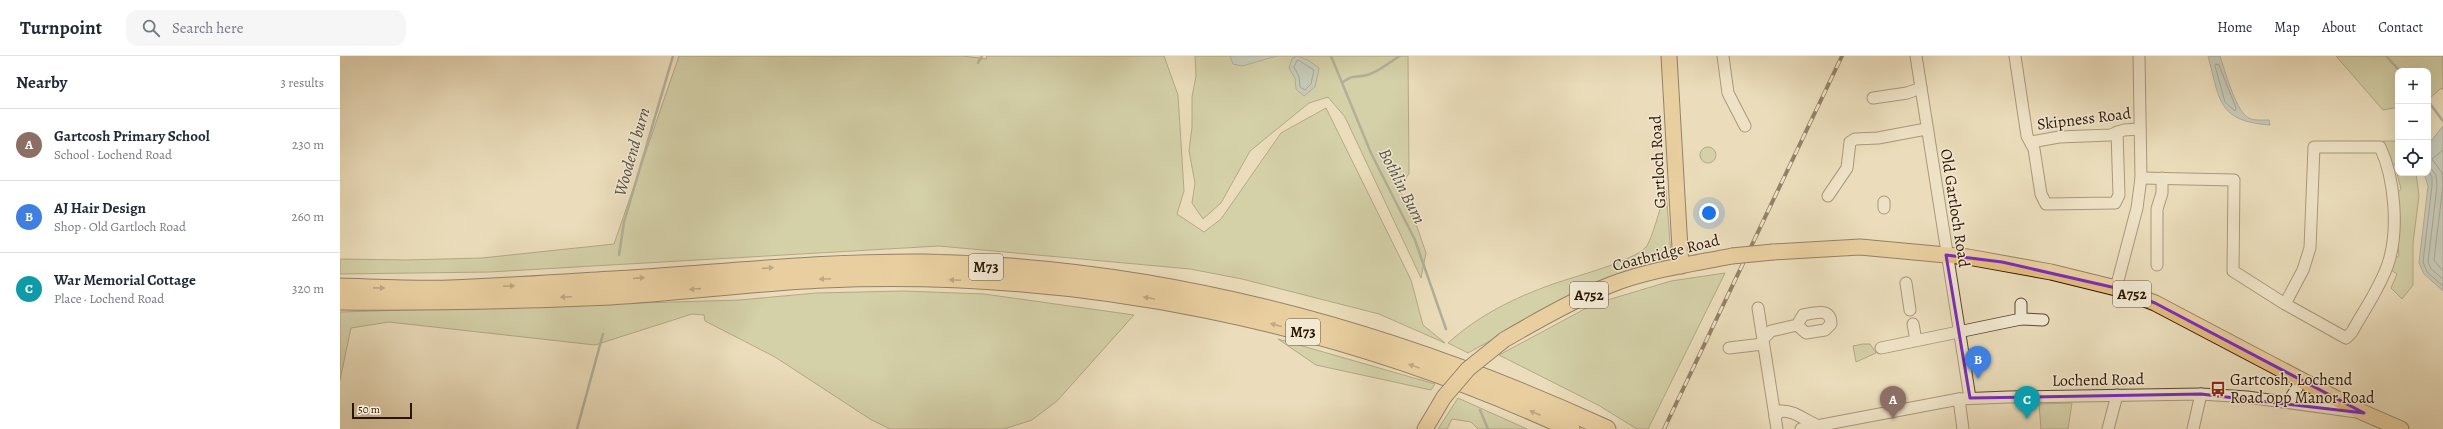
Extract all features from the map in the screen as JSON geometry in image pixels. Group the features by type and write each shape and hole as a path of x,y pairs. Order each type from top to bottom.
{"highway":[{"name":"M73","path":"340,287 449,289 615,280 824,264 925,264 1024,268 1087,275 1212,295 1274,309 1372,337 1432,356 1607,429"},
{"name":"M73","path":"340,301 448,302 613,296 824,279 924,278 1038,284 1147,297 1277,325 1367,350 1426,369 1571,429"}],"main road":[{"name":"Gartloch Road","path":"1669,56 1681,266"},
{"name":"Coatbridge Road","path":"1425,429 1444,396 1468,369 1504,340 1537,320 1610,285 1681,266 1732,256 1773,252 1860,247 1946,255"},
{"name":"A752","path":"1946,255 2002,262 2116,288 2155,303 2364,412 2401,429"}],"street":[{"path":"1723,56 1728,93 1745,126"},
{"name":"Old Gartloch Road","path":"1916,56 1926,130 1958,332 1964,398 1962,429"},
{"path":"2016,56 2027,136 2031,142 2042,200 2046,204 2112,204 2117,201 2119,195 2118,132"},
{"name":"Skipness Road","path":"2031,142 2059,137 2110,135 2124,130 2140,129 2140,56"},
{"path":"1873,98 1907,93 1921,88"},
{"path":"2116,288 2137,208 2141,178 2140,129"},
{"path":"1828,196 1839,185 1848,168 1850,142 1855,139 1878,138 1926,130"},
{"path":"2141,178 2234,180 2233,271 2285,304 2346,338 2352,332 2383,276 2392,252 2392,188 2380,148 2314,147 2310,248 2303,270 2285,304"},
{"path":"2157,264 2157,209 2162,193 2162,178"},
{"path":"1906,283 1910,310"},
{"path":"2021,319 2022,304"},
{"path":"1758,308 1777,429"},
{"path":"1881,348 2021,319 2043,320"},
{"path":"1913,324 1916,340"},
{"path":"1729,348 1763,342 1770,331 1797,325"},
{"path":"2284,402 2290,398 2302,380"},
{"path":"2193,429 2201,394"},
{"name":"Lochend Road","path":"1801,429 1964,398 2201,394 2364,412"},
{"path":"2108,429 2118,395"},
{"path":"1775,417 1780,411 1790,410 1808,422 1819,426"}],"highlighted area":[{"path":"1946,255 2002,262 2116,288 2155,303 2364,413 2201,394 1970,398"}],"green space":[{"path":"679,56 963,56 986,59 987,56 1164,56 1178,95 1184,191 1177,214 1204,232 1221,219 1281,133 1326,108 1411,280 1423,325 1445,343 1379,314 1242,279 1190,269 939,246 490,272 340,274 340,259 405,260 482,258 614,244"},
{"path":"1195,56 1408,56 1409,174 1398,187 1414,218 1426,253 1421,278 1345,117 1328,97 1309,103 1250,151 1221,203 1203,219 1192,203 1195,183 1189,151 1192,127 1192,97 1196,76"},
{"path":"2336,56 2443,56 2443,90 2441,88 2431,97 2431,68 2395,68 2395,108 2383,110"},
{"path":"2383,141 2395,141 2395,165 2391,163"},
{"path":"1708,147 1715,152 1716,155 1711,162 1708,163 1701,158 1700,155 1705,148"},
{"path":"2398,176 2416,176 2419,196 2413,243 2413,285 2402,299 2391,288 2397,274 2391,270 2394,259 2399,256 2396,227 2396,194 2401,189"},
{"path":"1666,190 1671,255 1667,262 1598,281 1468,353 1448,343 1472,324 1511,301 1553,284 1617,263 1639,252 1646,247 1648,243"},
{"path":"1725,273 1648,429 1637,429 1598,405 1499,355 1594,304 1671,281"},
{"path":"904,291 984,294 1134,315 1057,401 1032,420 1004,429 890,429 870,419 775,357 705,321 704,315 692,314 595,345 389,322 351,328 340,380 340,312 740,300 816,293"},
{"path":"1278,339 1435,384 1431,390 1316,365"},
{"path":"1870,344 1876,353 1856,362 1853,346"},
{"path":"1458,398 1527,429 1478,429 1471,422 1452,419 1447,429 1438,429"},
{"path":"2072,403 2068,429 2041,429 2039,404"}],"water":[{"path":"1230,56 1277,56 1242,66 1233,64"},
{"path":"1297,56 1308,60 1319,68 1315,87 1304,96 1296,89 1295,78 1289,68 1292,59"},
{"path":"2208,56 2220,56 2238,106 2247,117 2258,120 2269,120 2270,125 2253,123 2240,119 2230,113 2224,106 2219,96"},
{"path":"2443,126 2443,291 2424,274 2419,263 2428,186 2425,176 2431,176 2431,141"}],"waterway":[{"name":"Woodend burn","path":"619,255 624,222 673,56"},
{"path":"978,63 982,56"},
{"name":"Bothlin Burn","path":"1331,56 1371,153 1415,240 1446,329"},
{"path":"1343,82 1352,77 1371,74 1400,56"},
{"path":"2386,56 2397,68"},
{"path":"2430,104 2443,121"},
{"name":"Woodend burn","path":"577,429 603,334"},
{"name":"Bothlin Burn","path":"1480,410 1488,429"}],"railway":[{"path":"1664,429 1842,56"}],"place":[{"name":"AJ Hair Design","path":"1978,379"},
{"name":"Gartcosh, Lochend Road opp Manor Road","path":"2218,389"},
{"name":"Gartcosh Primary School","path":"1893,419"},
{"name":"War Memorial Cottage","path":"2027,419"}]}
